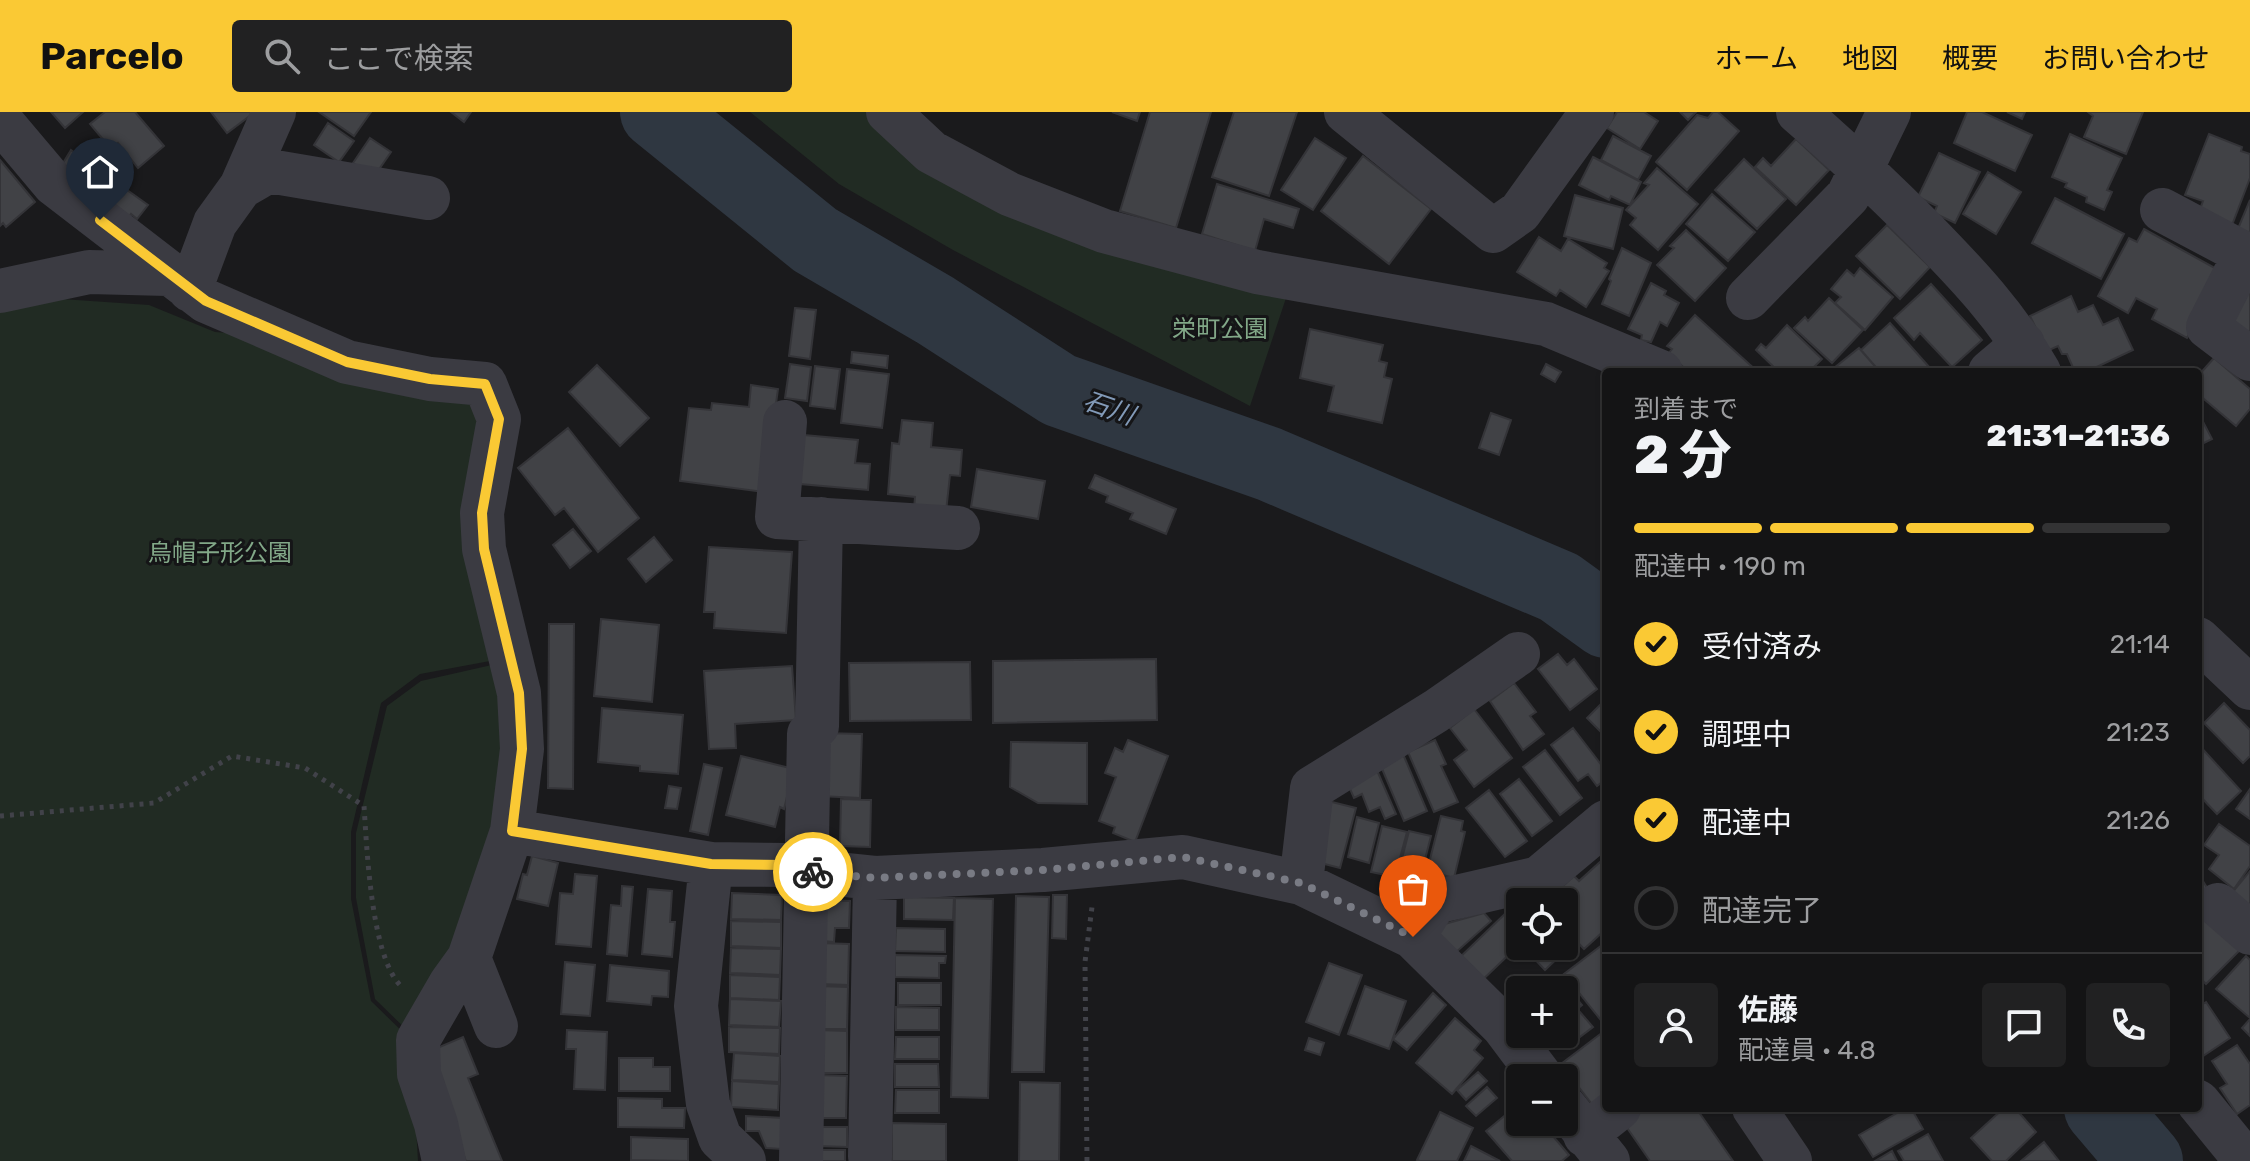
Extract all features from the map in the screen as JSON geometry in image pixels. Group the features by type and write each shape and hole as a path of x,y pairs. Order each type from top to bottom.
{"street":[{"path":"179,282 241,187 274,112"},
{"path":"888,112 931,152 1009,194 1104,231 1257,272 1546,324 1651,368"},
{"path":"1346,112 1493,231 1520,212 1592,112"},
{"path":"1798,112 1861,167 1981,288 2031,358 2002,368"},
{"path":"1748,298 1848,196 1889,112"},
{"path":"0,120 54,184 206,301 347,362 430,379 485,384 499,419 482,513 484,549 519,693 522,749 512,831 469,958 418,1040 419,1074 436,1124 444,1161"},
{"path":"241,187 269,171 428,198"},
{"path":"2162,210 2245,254 2208,327 2250,359"},
{"path":"2,289 89,272 179,282"},
{"path":"785,422 777,517 958,528"},
{"path":"801,1161 809,734 817,726 821,519"},
{"path":"2202,643 2250,688"},
{"path":"1301,883 1312,788 1436,711 1518,654"},
{"path":"1413,937 1435,902 1539,878 1602,825"},
{"path":"512,831 711,864 790,865 808,871 875,878 1043,870 1183,857 1301,883 1413,937 1503,1026 1532,1064"},
{"path":"711,864 696,1006 708,1104 720,1138 744,1161"},
{"path":"870,1156 875,878"},
{"path":"2218,905 2250,933"},
{"path":"469,958 496,1026"},
{"path":"2202,1107 2246,1161"},
{"path":"1586,1134 1614,1112"},
{"path":"1757,1112 1790,1161"}],"path":[{"path":"0,816 154,803 232,756 305,768 364,806 370,892 391,977 433,1016"},
{"path":"1087,1161 1085,962 1098,865"}],"green space":[{"name":"栄町公園","path":"750,112 870,112 1288,292 1250,406 953,250 839,184"},
{"name":"烏帽子形公園","path":"47,298 149,305 215,332 368,344 479,380 506,658 420,674 381,703 351,832 351,899 371,1001 411,1040 418,1161 0,1161 0,304"},
{"path":"505,662 508,824 414,1037 375,999 356,898 356,833 387,706 421,681"}],"building":[{"path":"51,112 83,112 65,128"},
{"path":"105,112 135,112 164,146 138,168 118,143 111,149 90,124"},
{"path":"211,112 255,112 227,133"},
{"path":"319,112 371,112 354,136"},
{"path":"451,112 471,112 464,122"},
{"path":"1112,112 1140,112 1137,121"},
{"path":"1150,112 1211,112 1176,228 1120,211"},
{"path":"1234,112 1297,112 1269,196 1212,177"},
{"path":"1617,112 1644,112 1658,121 1640,149 1607,128"},
{"path":"1680,112 1696,112 1688,120"},
{"path":"1713,112 1718,112 1739,131 1687,190 1656,162 1697,115 1708,118"},
{"path":"1967,112 1982,112 2032,135 2015,171 1954,143"},
{"path":"2007,112 2025,112 2022,119"},
{"path":"2088,112 2143,112 2126,154 2084,137 2093,116"},
{"path":"328,123 354,141 339,162 314,145"},
{"path":"2070,134 2122,158 2107,190 2112,192 2104,210 2086,202 2087,197 2065,187 2067,183 2052,177"},
{"path":"2209,134 2242,147 2241,151 2250,154 2250,178 2229,233 2196,220 2203,201 2185,195"},
{"path":"1613,136 1651,156 1638,180 1601,160"},
{"path":"370,138 391,152 373,178 353,163"},
{"path":"1315,138 1346,158 1313,210 1281,190"},
{"path":"1796,139 1829,170 1796,205 1755,167 1763,158 1771,166"},
{"path":"71,150 148,205 137,219 131,214 124,222 60,168"},
{"path":"1939,153 1980,172 1955,223 1934,213 1937,206 1918,197"},
{"path":"1363,156 1431,209 1389,264 1321,211"},
{"path":"1593,157 1641,182 1630,205 1611,196 1609,200 1579,185"},
{"path":"1744,159 1786,199 1757,229 1715,190"},
{"path":"0,160 35,202 6,227 3,223 0,226"},
{"path":"1657,168 1698,204 1658,250 1630,225 1636,218 1626,210 1649,185 1644,183"},
{"path":"1988,172 2021,192 1996,234 1963,214"},
{"path":"1217,184 1299,209 1293,228 1264,219 1255,251 1202,234"},
{"path":"1712,194 1755,232 1728,261 1686,224"},
{"path":"1575,195 1623,208 1613,249 1564,236"},
{"path":"2055,198 2124,234 2101,279 2032,243"},
{"path":"2250,200 2250,236 2237,231"},
{"path":"1887,225 1930,267 1900,299 1856,256"},
{"path":"2144,229 2222,272 2187,338 2152,319 2157,309 2136,298 2128,313 2098,296 2129,238 2137,242"},
{"path":"1686,230 1726,268 1695,301 1657,265"},
{"path":"1539,237 1561,251 1568,239 1607,263 1604,268 1609,271 1586,307 1560,290 1556,296 1517,272"},
{"path":"1622,248 1651,263 1629,316 1602,304"},
{"path":"1860,268 1893,297 1865,330 1835,303 1841,297 1831,289 1847,270 1854,276"},
{"path":"1651,283 1679,303 1667,326 1660,322 1651,342 1641,340 1642,335 1628,329"},
{"path":"2250,283 2250,344 2225,330"},
{"path":"1931,284 1982,340 1952,367 1920,333 1914,340 1894,318"},
{"path":"2071,296 2078,312 2093,305 2103,325 2118,318 2133,350 2095,368 2073,368 2067,354 2062,354 2058,346 2047,351 2030,316"},
{"path":"1829,298 1863,330 1832,363 1794,328 1805,317 1808,321"},
{"path":"795,308 816,310 810,359 789,356"},
{"path":"1695,315 1754,368 1684,368 1668,354 1672,349 1667,346"},
{"path":"1890,323 1930,368 1877,368 1861,350"},
{"path":"1787,325 1822,359 1813,368 1775,368 1756,350 1761,344 1766,348"},
{"path":"1310,329 1383,345 1379,361 1387,363 1384,377 1392,379 1382,423 1328,411 1334,386 1300,378"},
{"path":"1859,348 1876,368 1834,368"},
{"path":"852,352 888,356 887,368 851,363"},
{"path":"2214,358 2250,389 2250,409 2236,426 2202,397 2202,372"},
{"path":"790,364 811,367 807,401 785,398"},
{"path":"1546,364 1561,372 1555,382 1541,374"},
{"path":"597,365 649,418 620,446 569,392"},
{"path":"815,366 840,369 835,409 810,406"},
{"path":"847,369 889,374 882,428 841,423"},
{"path":"751,385 778,389 764,492 680,481 689,408 711,410 712,403 749,407"},
{"path":"1491,413 1511,420 1499,455 1479,448"},
{"path":"902,420 933,423 931,447 962,450 960,476 950,475 946,512 914,509 915,497 888,494 892,443 899,444"},
{"path":"2202,420 2212,439 2202,444"},
{"path":"568,428 639,518 598,552 564,508 555,515 518,468"},
{"path":"804,435 858,440 855,463 870,464 868,490 800,484"},
{"path":"977,469 1045,481 1038,519 971,507"},
{"path":"1095,475 1176,509 1166,534 1130,519 1133,513 1106,502 1108,496 1089,488"},
{"path":"573,529 591,551 570,568 553,545"},
{"path":"654,537 672,560 646,582 628,559"},
{"path":"709,547 792,552 786,633 714,628 715,612 704,612"},
{"path":"601,619 659,625 652,702 594,696"},
{"path":"549,624 574,624 573,789 548,788"},
{"path":"1558,654 1567,665 1574,659 1597,689 1570,710 1538,669"},
{"path":"1156,659 1157,720 993,723 993,661"},
{"path":"970,662 971,720 850,721 849,663"},
{"path":"792,666 796,720 735,724 736,748 709,749 704,671"},
{"path":"1514,683 1536,712 1530,716 1544,734 1523,750 1490,701"},
{"path":"1602,703 1602,733 1587,718"},
{"path":"2224,703 2250,730 2250,756 2243,763 2204,723"},
{"path":"602,708 683,715 678,774 640,771 640,766 598,762"},
{"path":"1474,709 1512,758 1474,787 1454,760 1467,750 1450,728"},
{"path":"1573,728 1602,766 1602,782 1597,786 1588,774 1578,781 1551,745"},
{"path":"822,733 862,734 860,798 819,796"},
{"path":"1128,740 1168,756 1135,842 1113,833 1115,827 1099,821 1116,777 1105,773 1115,748 1123,752"},
{"path":"1435,740 1446,764 1441,766 1458,802 1434,812 1408,752"},
{"path":"1011,742 1087,743 1087,804 1038,803 1010,787"},
{"path":"2202,748 2241,791 2217,814 2202,798"},
{"path":"1545,750 1582,798 1560,815 1523,767"},
{"path":"1403,754 1427,811 1404,821 1380,764"},
{"path":"741,756 794,769 784,809 780,807 775,827 726,815"},
{"path":"704,764 722,768 708,835 690,831"},
{"path":"1376,768 1396,814 1385,819 1380,807 1369,812 1362,794 1354,798 1346,780"},
{"path":"1519,779 1552,821 1532,836 1500,794"},
{"path":"669,786 681,788 677,809 665,808"},
{"path":"2250,789 2250,819 2236,809"},
{"path":"1489,790 1527,841 1505,857 1466,808"},
{"path":"841,799 871,800 870,847 840,846"},
{"path":"1328,801 1356,808 1340,868 1313,861"},
{"path":"1441,816 1463,821 1461,831 1465,832 1454,878 1427,871"},
{"path":"1357,817 1379,823 1369,863 1348,857"},
{"path":"2219,824 2250,846 2250,866 2234,889 2209,869 2219,855 2204,845"},
{"path":"1382,826 1407,832 1395,877 1371,872"},
{"path":"1409,831 1431,836 1420,879 1398,874"},
{"path":"532,856 558,863 548,906 517,899 523,874 527,875"},
{"path":"1600,862 1602,864 1602,933 1584,949 1578,943 1578,888 1561,888 1574,876 1579,881"},
{"path":"2250,871 2250,927 2226,900"},
{"path":"575,874 597,876 591,947 556,944 560,893 573,894"},
{"path":"2202,880 2214,899 2202,913"},
{"path":"622,886 633,887 627,956 607,954 611,905 621,906"},
{"path":"648,889 672,891 670,922 675,922 672,957 642,954"},
{"path":"732,893 782,895 781,920 731,919"},
{"path":"1053,895 1067,895 1066,939 1052,938"},
{"path":"1016,896 1049,897 1044,1072 1012,1072"},
{"path":"904,897 954,898 953,920 904,919"},
{"path":"955,898 993,899 988,1098 951,1097"},
{"path":"821,900 850,901 849,928 835,928 834,942 820,941"},
{"path":"1484,913 1491,921 1454,954 1432,932 1441,925"},
{"path":"1506,913 1506,957 1476,986 1454,963"},
{"path":"2209,913 2243,947 2206,984 2202,980 2202,920"},
{"path":"731,921 781,922 781,948 731,946"},
{"path":"896,928 945,929 945,952 895,951"},
{"path":"820,943 849,944 848,985 819,984"},
{"path":"1602,945 1602,1017 1600,1019 1578,992 1578,976 1564,974"},
{"path":"731,948 781,949 780,975 730,973"},
{"path":"895,955 946,956 945,963 939,963 939,978 895,977"},
{"path":"2246,956 2250,960 2250,1018 2216,989"},
{"path":"1536,960 1556,960 1545,970"},
{"path":"565,962 595,965 590,1016 561,1014"},
{"path":"1329,963 1362,975 1339,1035 1306,1022"},
{"path":"610,965 669,971 668,997 652,996 651,1005 607,1001"},
{"path":"730,975 780,977 779,1000 730,998"},
{"path":"898,983 941,983 941,1005 898,1005"},
{"path":"819,986 848,987 847,1029 818,1029"},
{"path":"1365,986 1406,1001 1389,1049 1348,1034"},
{"path":"1433,993 1446,1005 1407,1050 1393,1039"},
{"path":"730,999 781,1001 779,1027 729,1025"},
{"path":"2206,1002 2230,1038 2202,1057 2202,1004"},
{"path":"896,1007 939,1008 939,1030 896,1030"},
{"path":"1578,1012 1593,1027 1578,1038"},
{"path":"1455,1018 1481,1041 1474,1050 1483,1058 1452,1094 1416,1063"},
{"path":"2250,1019 2250,1036 2242,1028"},
{"path":"729,1027 780,1028 779,1054 729,1052"},
{"path":"567,1030 607,1032 605,1090 574,1089 576,1049 566,1049"},
{"path":"818,1030 847,1031 847,1073 818,1073"},
{"path":"1602,1033 1602,1109 1598,1112 1578,1086 1578,1064 1561,1064"},
{"path":"463,1037 478,1074 468,1078 502,1161 466,1161 423,1054"},
{"path":"896,1037 939,1037 939,1059 895,1059"},
{"path":"1309,1038 1324,1043 1320,1055 1305,1050"},
{"path":"2237,1045 2250,1064 2250,1105 2237,1114 2220,1088 2227,1084 2212,1061"},
{"path":"734,1053 780,1056 779,1082 732,1080"},
{"path":"619,1058 653,1058 653,1067 670,1067 670,1091 619,1091"},
{"path":"895,1064 938,1064 939,1087 895,1087"},
{"path":"1478,1072 1487,1081 1466,1100 1457,1090"},
{"path":"818,1075 847,1076 846,1118 818,1118"},
{"path":"732,1081 779,1084 778,1110 731,1107"},
{"path":"1020,1082 1060,1083 1059,1161 1019,1161"},
{"path":"1487,1087 1497,1098 1476,1116 1466,1106"},
{"path":"896,1090 939,1090 939,1113 895,1113"},
{"path":"618,1098 662,1099 662,1108 685,1108 684,1128 618,1127"},
{"path":"1440,1112 1473,1128 1457,1161 1417,1160"},
{"path":"1637,1112 1699,1112 1733,1161 1650,1161 1623,1122"},
{"path":"1899,1112 1913,1112 1923,1129 1873,1157 1859,1135"},
{"path":"2000,1112 2018,1112 2036,1132 2006,1161 1992,1161 1971,1138"},
{"path":"1506,1115 1506,1136 1553,1136 1569,1155 1562,1161 1512,1161 1486,1131"},
{"path":"746,1116 783,1118 782,1149 766,1148 759,1131 746,1131"},
{"path":"892,1123 946,1124 946,1161 892,1161"},
{"path":"818,1127 847,1127 847,1147 818,1146"},
{"path":"1928,1134 1943,1161 1904,1161 1898,1151"},
{"path":"631,1137 688,1139 688,1161 631,1160"},
{"path":"2044,1142 2059,1161 2021,1161"},
{"path":"1471,1146 1500,1161 1464,1161"},
{"path":"816,1150 845,1150 845,1161 816,1161"},
{"path":"1892,1151 1897,1161 1875,1161"}],"waterway":[{"name":"石川","path":"657,112 815,240 935,310 1059,390 1269,464 1559,587 1602,618"},
{"name":"石川","path":"2104,1112 2146,1161"}],"way so far":[{"path":"813,872 875,878 1043,870 1183,857 1301,883 1413,937"}],"route":[{"path":"100,220 206,301 347,362 430,379 485,384 499,419 482,513 484,549 519,693 522,749 512,831 711,864 790,865 813,872"}]}
